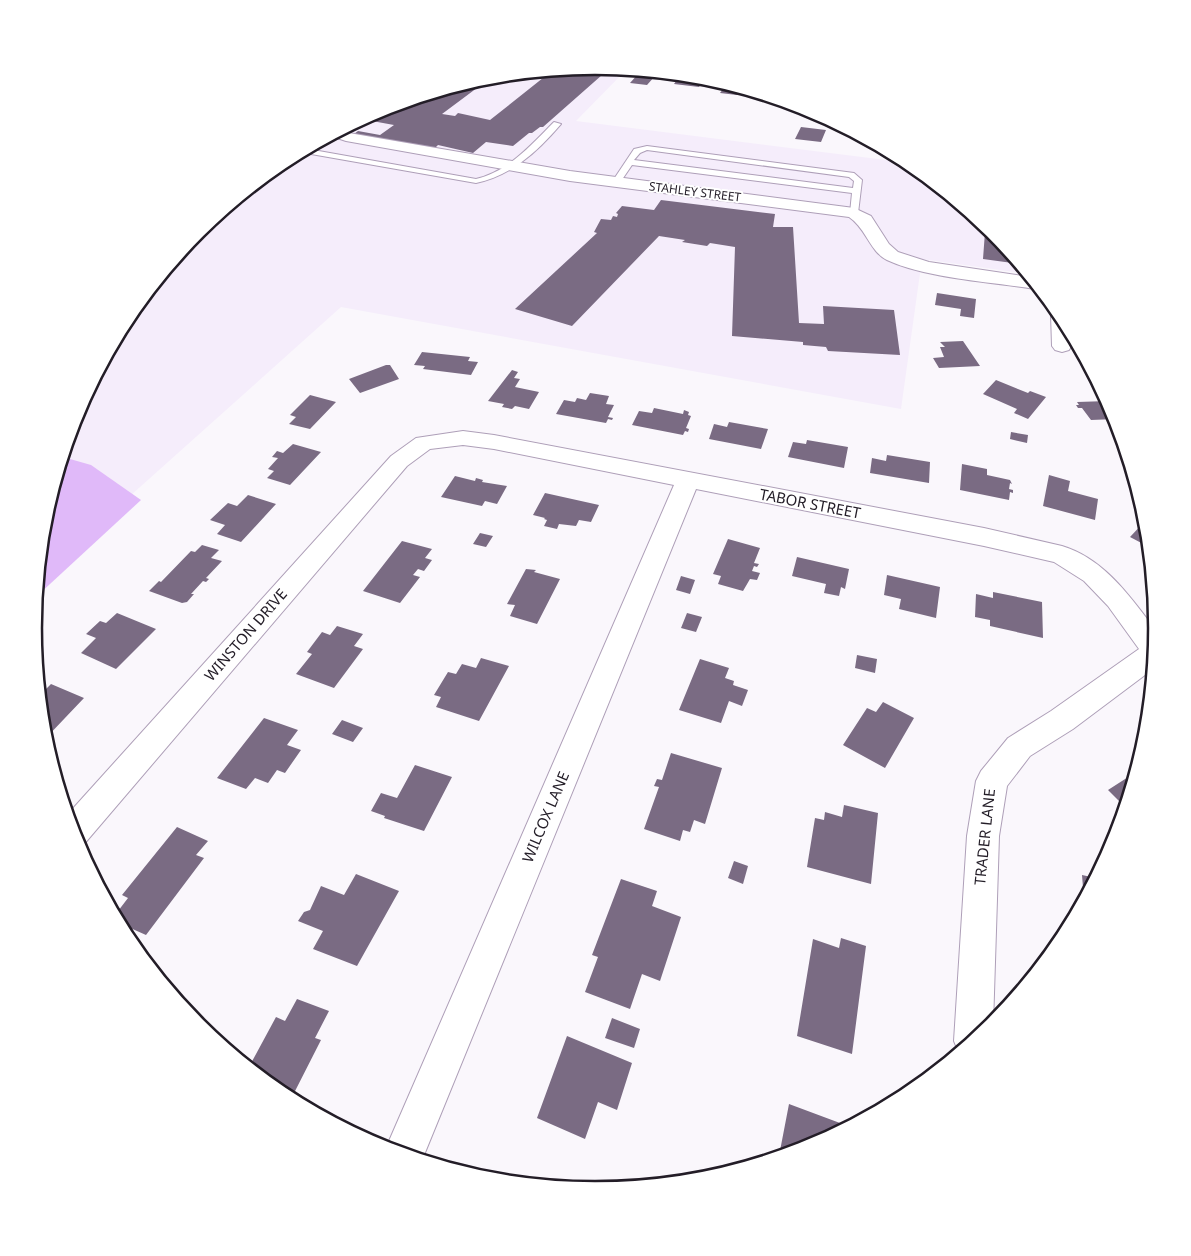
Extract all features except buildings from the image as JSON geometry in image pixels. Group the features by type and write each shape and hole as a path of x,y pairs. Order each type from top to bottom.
{"street":[{"name":"STAHLEY STREET","path":"343,136 512,166 616,182 854,214"},
{"path":"854,214 865,220 882,247 892,256 927,267 1026,282"},
{"path":"1062,332 1062,346"},
{"name":"TABOR STREET","path":"424,443 463,438 494,442 984,538 1062,556 1093,574 1117,600 1148,642"},
{"name":"WINSTON DRIVE","path":"79,825 399,461 424,443"},
{"name":"WILCOX LANE","path":"407,1148 688,480"},
{"name":"TRADER LANE","path":"974,1031 983,836 992,781 1019,747 1062,720 1147,658"}],"lane":[{"path":"315,151 476,181 502,174 557,124"},
{"path":"616,182 637,151 647,148 852,175 858,180 854,214"},
{"path":"629,162 856,191"}],"shaded area":[{"path":"559,76 620,76 576,121 891,161 932,189 960,212 987,237 1019,273 922,259 901,409 341,307 111,513 59,495 72,450 100,383 117,351 157,291 204,237 259,189 288,168 351,132 384,117 452,94 523,80"},
{"path":"69,459 91,465 141,500 44,589 53,520"}]}
